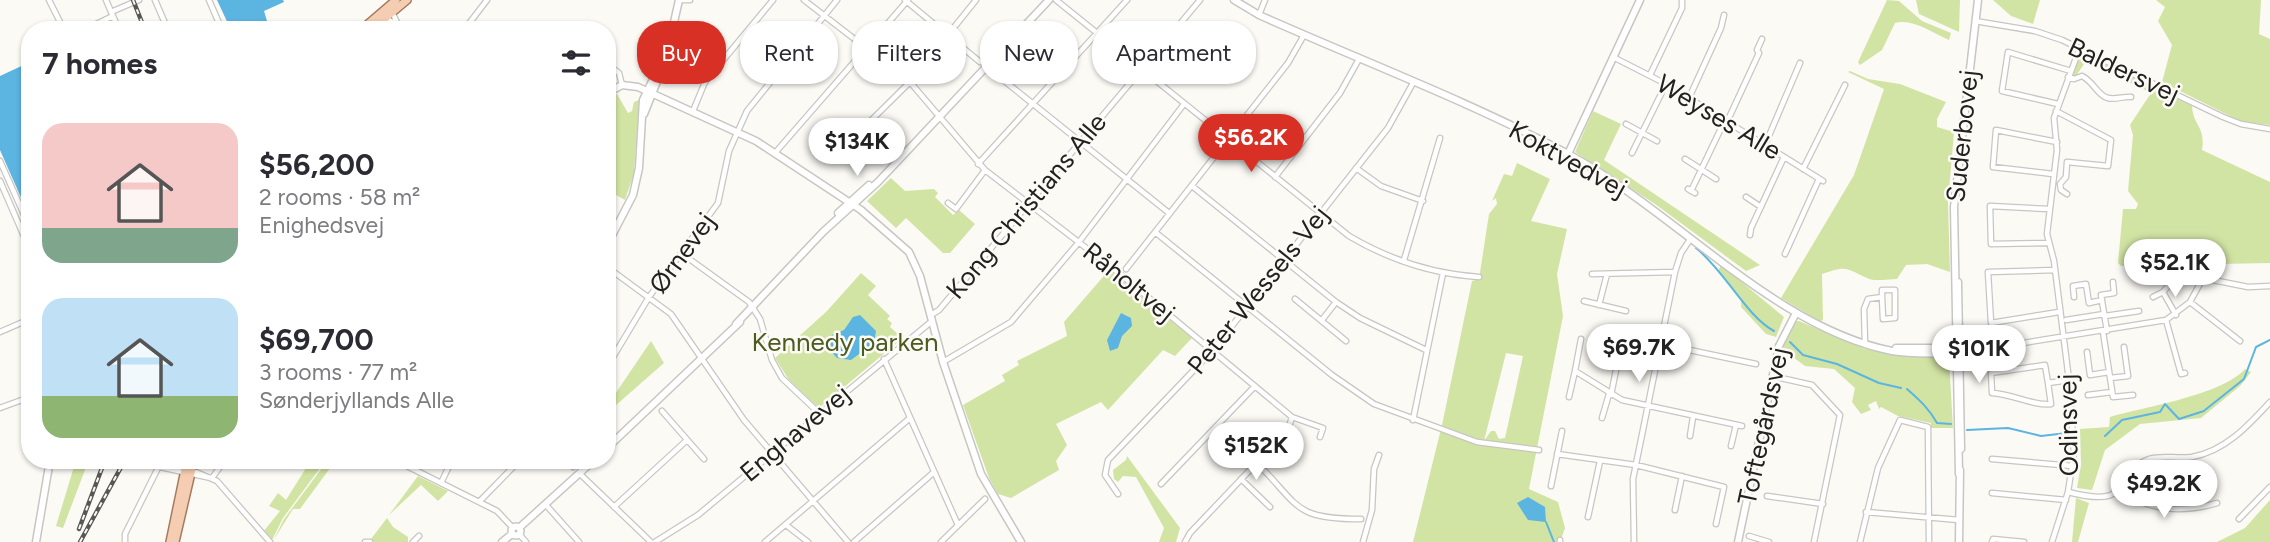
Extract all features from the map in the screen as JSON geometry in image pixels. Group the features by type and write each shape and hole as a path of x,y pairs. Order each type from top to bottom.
{"main road":[{"path":"380,21 396,0"},
{"path":"375,21 407,0"},
{"path":"173,542 190,469"}],"street":[{"path":"49,0 60,21"},
{"path":"106,0 115,21"},
{"path":"99,21 139,0"},
{"path":"155,0 164,21"},
{"path":"209,0 218,21"},
{"path":"471,21 487,0"},
{"path":"617,226 637,180 641,134 649,92 668,48 679,0 690,0"},
{"path":"693,111 705,82 773,0"},
{"name":"Råholtvej","path":"804,0 852,37"},
{"name":"Ørnevej","path":"616,351 649,297 719,201 729,151 747,111 837,0"},
{"path":"889,21 906,0 931,21"},
{"path":"959,21 976,0"},
{"path":"616,440 703,359 1049,0"},
{"path":"1056,0 1092,28"},
{"path":"1109,21 1127,0"},
{"name":"Kong Christians Alle","path":"1182,21 1200,0"},
{"name":"Koktvedvej","path":"1234,0 1258,15 1568,154 1653,208 1796,313 1830,332 1884,348 1958,350"},
{"path":"1258,15 1265,0"},
{"path":"1568,154 1640,0"},
{"path":"1650,75 1682,8 1682,0"},
{"name":"Suderbovej","path":"1959,542 1956,173 1978,0"},
{"path":"388,13 394,21"},
{"path":"1689,98 1721,29 1724,15"},
{"name":"Baldersvej","path":"1975,21 2035,31 2080,47 2223,117 2241,124 2270,129"},
{"path":"1126,270 1288,63 1304,36"},
{"path":"1691,191 1759,53 1757,50 1762,39"},
{"path":"978,164 1092,40"},
{"name":"Odinsvej","path":"2052,542 2066,500 2073,466 2069,380 2055,270 2047,243 2057,142 2053,124 2080,47"},
{"path":"966,50 980,62"},
{"path":"2058,104 2002,91 2008,52 2069,74 2074,79 2082,76 2092,81 2103,96 2109,99 2131,97"},
{"name":"Weyses Alle","path":"1613,57 1666,83 1821,180 1785,254"},
{"path":"1275,177 1340,93 1359,59"},
{"path":"1765,145 1800,63"},
{"path":"775,153 852,66"},
{"path":"616,71 622,85"},
{"name":"Peter Wessels Vej","path":"1118,494 1105,475 1107,462 1213,350 1395,118 1413,83"},
{"path":"1632,153 1666,83"},
{"path":"833,158 908,84"},
{"name":"Råholtvej","path":"912,84 978,164 1079,242 1292,417 1323,428 1320,437"},
{"path":"1008,84 1169,213"},
{"name":"Kong Christians Alle","path":"932,318 1129,84"},
{"path":"1160,84 1320,214 1360,243 1443,273 1479,277"},
{"path":"616,88 622,85 649,92 736,131 851,203 893,235 909,251 985,484 1021,542"},
{"path":"1803,169 1845,85"},
{"path":"943,362 1011,322 1079,242 1184,104"},
{"path":"2056,111 2111,140 2108,166 2067,162 2066,177 2060,184"},
{"path":"1626,124 1657,141"},
{"path":"2053,174 1993,167 1996,130 2057,142"},
{"path":"1404,261 1440,138"},
{"path":"1751,235 1784,157"},
{"path":"1685,159 1716,179"},
{"path":"0,160 21,208"},
{"path":"1356,168 1381,186 1423,201"},
{"path":"948,204 956,209 985,170"},
{"path":"0,181 21,229"},
{"path":"2052,183 2060,184"},
{"path":"2060,184 2061,190 2067,194"},
{"path":"1192,186 1336,302 1360,318 1426,350"},
{"path":"1746,197 1761,207"},
{"path":"2047,243 1990,244 1990,206 2049,209"},
{"path":"1154,232 1349,388 1374,404 1477,442 1539,450"},
{"path":"1634,542 1632,491 1636,465 1675,272 1681,253 1692,237"},
{"path":"681,253 752,308 760,319 772,360 782,378 819,412"},
{"path":"2055,270 1988,272 1991,323 2059,312"},
{"path":"1592,274 1675,272"},
{"path":"616,273 671,314 744,420 848,542"},
{"path":"1413,420 1443,273"},
{"path":"1599,305 1607,274"},
{"path":"2153,297 2163,292 2176,277"},
{"path":"1958,350 1988,349 2166,320 2190,302 2203,278 2248,287 2270,286"},
{"path":"2113,282 2114,293 2102,295 2112,392 2113,397 2133,394"},
{"path":"2074,297 2073,286 2086,284 2089,303 2102,300"},
{"path":"1882,290 1895,290 1895,318 1882,319 1882,297 1882,290"},
{"path":"2163,292 2176,315"},
{"path":"1865,344 1865,304 1873,297 1882,297"},
{"path":"1295,299 1346,341"},
{"path":"1584,301 1626,311"},
{"path":"1322,320 1336,302"},
{"path":"2190,302 2240,341"},
{"path":"2066,320 2139,311"},
{"name":"Toftegårdsvej","path":"1738,542 1781,338 1796,313"},
{"name":"Enghavevej","path":"650,541 698,515 932,318"},
{"path":"2166,320 2181,374 2185,373"},
{"path":"0,332 21,323"},
{"path":"1569,397 1581,340"},
{"path":"1661,344 1756,364"},
{"path":"2087,352 2090,375 2128,376 2124,347"},
{"path":"1602,418 1620,349"},
{"path":"884,359 958,525"},
{"path":"2045,365 2048,383 2051,404 2043,405 2011,394 1992,393 1991,373 2045,365"},
{"path":"1575,371 1610,395 1648,407 1739,426 1731,446"},
{"path":"1772,376 1812,385 1840,415 1814,542"},
{"path":"2048,383 2069,380"},
{"path":"1161,484 1255,386"},
{"path":"2088,395 2112,392"},
{"path":"0,408 21,400"},
{"path":"2068,492 2102,498 2121,489 2133,471 2149,459 2190,457 2217,448 2236,436 2270,402"},
{"path":"662,411 704,459"},
{"path":"1185,542 1288,430 1292,417"},
{"path":"1690,436 1693,417"},
{"path":"765,542 909,418"},
{"path":"1860,542 1878,468 1900,420 1928,427 1929,542"},
{"path":"1551,486 1562,431"},
{"path":"614,507 687,440"},
{"path":"1558,454 1636,465 1724,487 1716,524"},
{"path":"1363,542 1372,510 1374,469 1379,455"},
{"path":"1993,459 2073,466"},
{"path":"1588,517 1600,461"},
{"path":"1258,463 1300,509 1315,515 1361,519"},
{"path":"36,542 49,469"},
{"path":"125,542 125,534 159,469"},
{"path":"171,469 212,478 270,542"},
{"path":"212,478 218,469"},
{"path":"413,469 503,516 526,542"},
{"path":"441,483 448,469"},
{"path":"479,502 511,469"},
{"path":"502,542 584,469"},
{"path":"579,473 650,541"},
{"path":"854,542 933,473"},
{"path":"1675,510 1682,476"},
{"path":"1241,479 1270,507"},
{"path":"2239,519 2270,487"},
{"path":"2121,489 2151,507 2187,509 2217,503"},
{"path":"1992,494 2066,500"},
{"path":"1767,496 1823,504"},
{"path":"941,542 985,499"},
{"path":"546,505 579,542"},
{"path":"1866,512 1959,520"},
{"path":"786,525 808,542"},
{"path":"413,542 419,536"},
{"path":"1749,536 1769,542"},
{"path":"1993,542 1993,539 2024,542"}],"green space":[{"path":"1887,0 1899,1 1922,21 1951,33 1949,40 1915,24 1895,23 1882,50 1860,65 1858,62"},
{"path":"1916,0 1960,0 1959,32 1919,14"},
{"path":"1993,0 2040,0 2033,24 2011,16"},
{"path":"2156,0 2261,0 2259,34 2270,39 2270,125 2242,122 2162,82 2172,45 2158,21 2165,7"},
{"path":"2084,54 2192,106 2201,131 2202,150 2270,182 2270,263 2121,266 2118,263 2123,209 2136,209 2138,204 2128,191 2133,135 2130,125 2151,93 2086,61 2076,76 2073,75 2076,64"},
{"path":"1848,72 1868,79 1900,84 1946,102 1937,119 1937,127 1954,132 1948,202 1950,272 1927,264 1906,265 1897,279 1870,279 1846,269 1822,274 1823,320 1820,321 1781,298 1854,175 1884,89"},
{"path":"616,95 628,113 632,111 634,102 639,100 634,173 625,200 616,195"},
{"path":"1593,111 1621,124 1604,160 1760,265 1746,271 1655,204 1575,152"},
{"path":"1517,163 1550,179 1531,221 1567,229 1557,274 1563,316 1529,489 1558,502 1565,528 1560,542 1413,542 1442,425 1472,281 1479,279 1489,214 1497,204 1496,198 1492,201 1504,174 1512,176","holes":["1506,353 1523,356 1505,438 1499,439 1495,431 1491,431 1484,441"]},
{"path":"891,178 905,191 934,189 938,193 935,197 953,215 959,210 975,224 950,253 943,253 906,218 896,228 867,201"},
{"path":"1721,265 1784,317 1776,337 1766,334 1741,307 1741,299 1718,271"},
{"path":"1109,270 1192,338 1175,356 1163,350 1108,410 1101,402 1056,424 1067,445 1056,461 1059,470 1011,498 998,494 989,478 963,405 1005,381 1002,375 1019,365 1017,361 1067,336 1064,322"},
{"name":"Kennedy parken","path":"861,273 876,286 868,295 890,316 887,319 892,323 890,327 898,334 902,330 904,337 819,408 789,380 775,358 827,311"},
{"path":"1799,321 1865,349 1949,359 1953,428 1931,428 1931,423 1898,416 1881,407 1879,409 1876,401 1868,405 1871,410 1861,414 1852,402 1855,388 1834,369 1805,366 1782,349 1794,322"},
{"path":"651,341 664,363 616,405 616,393"},
{"path":"2245,369 2251,372 2240,386 2201,418 2140,424 2105,450 2092,490 2077,488 2081,464 2080,429 2109,427 2110,417 2201,393 2234,378"},
{"path":"1127,456 1180,528 1176,542 1159,542 1164,528 1136,477 1123,476 1118,482 1114,479 1113,470 1126,460"},
{"path":"73,469 85,469 63,528 56,526"},
{"path":"305,469 319,469 283,518 272,540 263,532 280,511 269,506 278,493 286,500"},
{"path":"321,469 329,469 300,509 293,509 273,541 284,519"},
{"path":"418,476 448,491 438,501 421,485 389,515"},
{"path":"2076,498 2089,503 2078,542 2072,542"},
{"path":"2270,500 2270,542 2217,542 2245,528"},
{"path":"387,518 393,527 408,537 408,542 374,542 371,539"}],"water":[{"path":"217,0 284,2 264,11 267,21 227,21"},
{"path":"21,66 21,198 0,150 0,76"},
{"path":"1121,313 1131,318 1132,326 1122,336 1118,348 1110,351 1107,340"},
{"path":"860,315 876,331 874,343 851,360 837,358 826,346 827,337 844,330 853,317"},
{"path":"1528,497 1545,507 1546,522 1528,520 1517,503"}],"waterway":[{"path":"1696,248 1754,315 1774,331"},
{"path":"2205,410 2244,379 2256,347 2270,340"},
{"path":"1790,342 1803,355 1837,364 1879,383 1901,388"},
{"path":"1907,389 1927,408 1937,423 1951,424"},
{"path":"2105,436 2122,420 2160,412 2165,404 2179,419 2204,411"},
{"path":"1967,430 2008,428 2041,436 2067,433"},
{"path":"1546,522 1554,542"}],"railway":[{"path":"133,0 141,21"},
{"path":"79,529 102,469"},
{"path":"80,542 120,469"}]}
